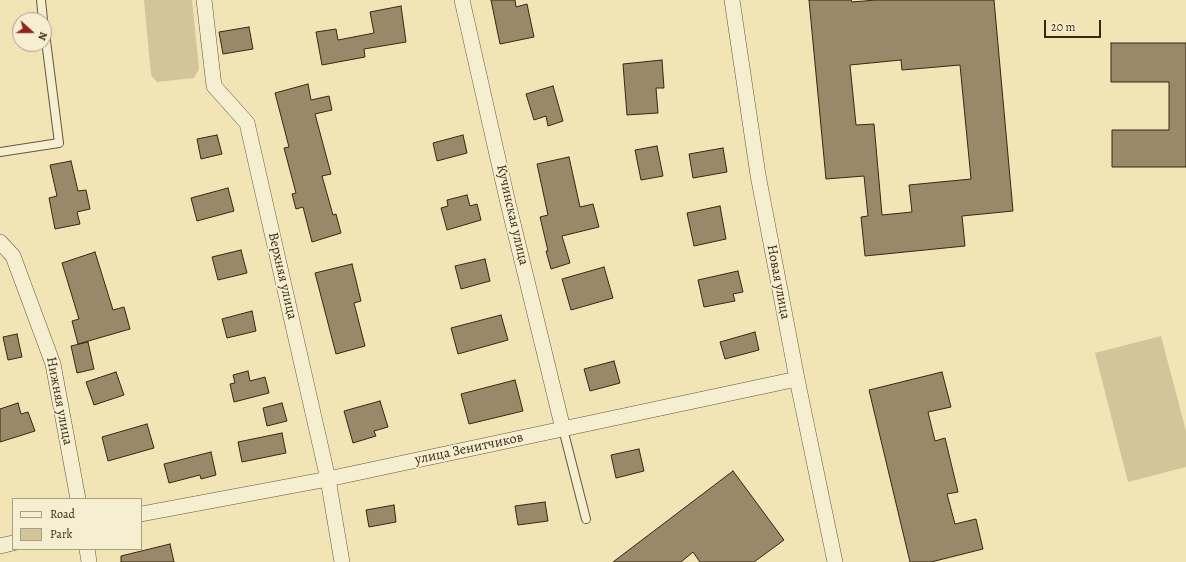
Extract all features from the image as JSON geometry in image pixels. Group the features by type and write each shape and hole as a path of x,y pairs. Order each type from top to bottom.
{"street":[{"name":"Верхняя улица","path":"204,0 214,86 248,123 328,480 342,562"},
{"name":"Кучинская улица","path":"462,0 508,204 563,429"},
{"name":"Новая улица","path":"732,0 758,175 797,379 835,562"},
{"name":"Нижняя улица","path":"0,242 13,256 54,364 78,498"},
{"name":"улица Зенитчиков","path":"142,514 328,480 797,379"},
{"path":"0,546 12,543"},
{"path":"87,550 89,562"}],"lane":[{"path":"41,0 42,12"},
{"path":"0,152 59,143 47,52"},
{"path":"563,429 586,518"}],"green space":[{"path":"144,0 192,0 199,69 194,78 157,82 151,75"},
{"path":"1161,336 1186,431 1186,467 1128,482 1095,353"}],"building":[{"path":"491,0 515,0 516,7 527,4 534,37 500,44"},
{"path":"809,0 851,0 852,2 876,0 994,0 1013,211 962,216 965,246 865,256 861,217 868,216 864,176 826,179","holes":["901,60 902,70 960,65 971,179 909,185 912,212 882,215 874,124 856,125 850,65"]},
{"path":"401,6 406,42 364,49 365,57 322,65 316,32 336,29 338,40 374,33 370,12"},
{"path":"249,27 253,49 223,54 219,32"},
{"path":"1111,43 1186,43 1186,167 1112,167 1112,130 1169,130 1169,82 1111,82"},
{"path":"662,60 664,88 656,88 658,113 627,115 623,64"},
{"path":"308,84 311,100 329,96 332,110 315,114 331,174 322,176 333,215 336,214 341,233 312,242 303,207 296,209 292,194 296,193 284,148 289,147 275,93"},
{"path":"553,86 563,121 548,126 546,116 534,120 526,94"},
{"path":"217,135 222,154 201,159 197,139"},
{"path":"463,135 467,153 437,161 433,143"},
{"path":"657,146 663,176 641,180 635,150"},
{"path":"723,148 727,172 693,178 689,154"},
{"path":"569,157 580,207 593,204 599,227 562,236 570,263 551,269 540,217 548,215 537,164"},
{"path":"71,161 78,191 86,190 90,209 77,212 80,224 55,229 49,198 57,196 50,165"},
{"path":"228,188 234,211 197,221 191,198"},
{"path":"467,195 470,206 477,204 481,220 447,230 441,208 448,206 447,200"},
{"path":"720,206 726,239 694,246 687,213"},
{"path":"241,250 247,273 218,280 212,257"},
{"path":"95,252 113,310 124,307 130,329 78,344 72,321 79,319 62,263"},
{"path":"485,259 490,281 461,289 455,266"},
{"path":"352,264 361,301 354,303 365,346 336,354 315,273"},
{"path":"604,267 613,298 571,310 562,279"},
{"path":"738,271 743,292 733,294 735,301 704,307 698,280"},
{"path":"252,311 256,331 227,338 222,319"},
{"path":"501,315 508,340 458,354 451,328"},
{"path":"755,332 759,350 725,359 720,342"},
{"path":"17,334 22,357 8,360 3,337"},
{"path":"88,342 94,369 77,373 71,346"},
{"path":"614,361 620,383 590,391 584,369"},
{"path":"248,371 250,381 265,377 269,393 234,402 230,384 235,383 233,375"},
{"path":"116,372 124,395 94,405 86,382"},
{"path":"942,372 951,407 928,412 935,441 945,438 958,492 947,494 955,524 976,519 983,549 931,562 910,562 869,390"},
{"path":"515,380 523,411 469,424 461,394"},
{"path":"380,401 388,427 374,431 376,436 353,443 344,411"},
{"path":"18,403 21,414 28,412 35,431 0,442 0,409"},
{"path":"282,403 287,421 267,426 263,408"},
{"path":"147,424 154,448 108,461 102,437"},
{"path":"282,433 286,453 242,462 238,442"},
{"path":"639,449 644,471 616,478 611,455"},
{"path":"211,452 216,475 201,479 200,475 169,483 164,464"},
{"path":"733,471 784,540 754,562 700,562 693,552 681,562 613,562"},
{"path":"545,502 548,521 518,525 515,506"},
{"path":"394,505 396,522 369,527 366,510"},
{"path":"170,544 174,562 121,562 121,556"}]}
